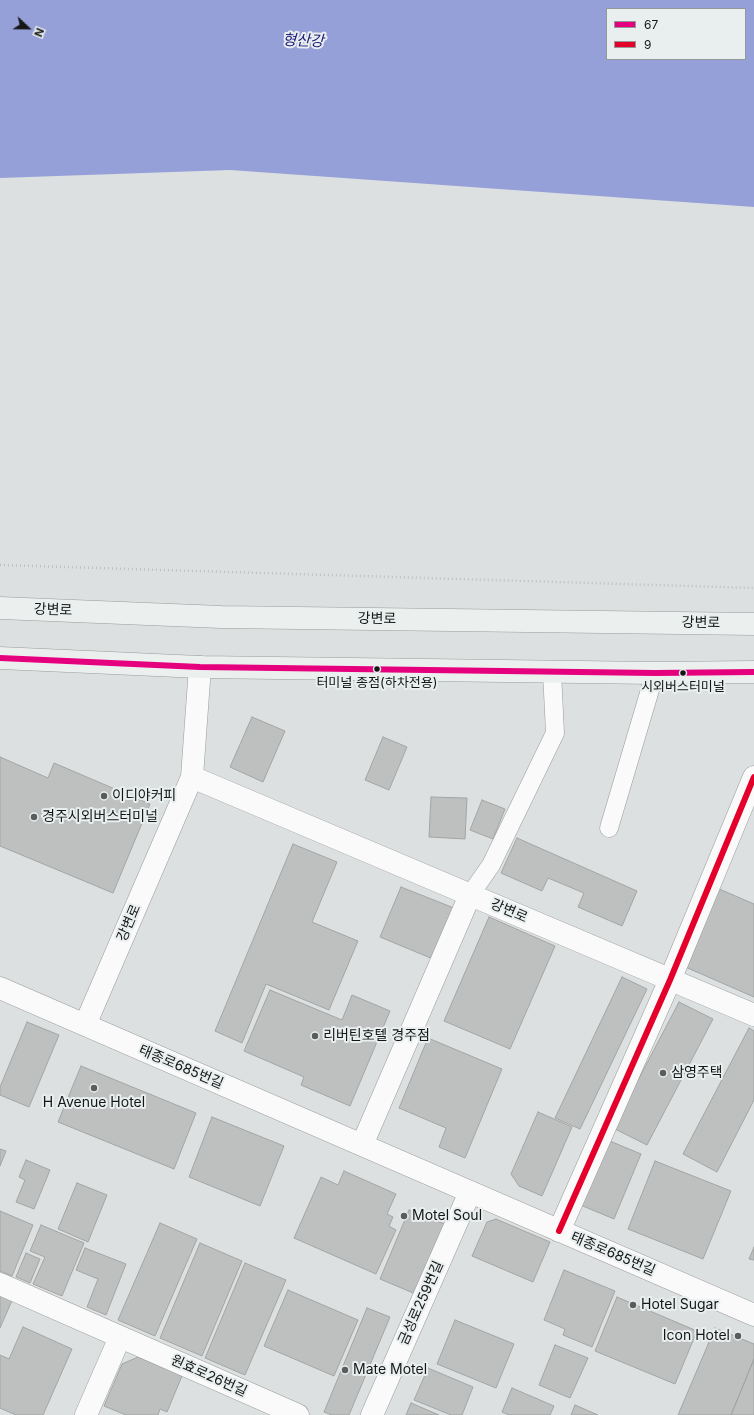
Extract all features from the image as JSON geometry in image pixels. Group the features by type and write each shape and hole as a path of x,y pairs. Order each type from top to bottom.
{"street":[{"name":"강변로","path":"0,608 221,617 754,624"},
{"path":"0,658 200,667 655,673 754,672"},
{"name":"강변로","path":"85,1025 192,777 200,667"},
{"name":"강변로","path":"192,777 754,1015"},
{"path":"559,1231 670,980 754,777"},
{"path":"362,1145 470,895"},
{"name":"태종로685번길","path":"0,988 754,1315"},
{"name":"금성로259번길","path":"372,1415 470,1192"},
{"name":"원효로26번길","path":"0,1284 298,1415"},
{"path":"86,1415 120,1337"}],"lane":[{"path":"470,895 491,865 555,733 552,672"},
{"path":"609,828 655,673"}],"path":[{"path":"0,566 754,588"}],"water":[{"name":"형산강","path":"0,0 754,0 754,207 230,170 0,178"}],"building":[{"path":"252,717 285,731 263,782 230,767"},
{"path":"383,737 407,747 389,790 365,780"},
{"path":"0,757 48,778 54,763 150,804 113,893 0,846"},
{"path":"431,797 467,798 465,839 429,837"},
{"path":"482,800 505,809 493,839 470,830"},
{"path":"517,838 637,891 622,926 578,907 584,893 548,878 542,891 501,873"},
{"path":"293,844 337,862 312,922 358,941 329,1010 266,984 242,1043 215,1031"},
{"path":"401,887 454,908 433,959 380,937"},
{"path":"717,888 754,904 754,997 683,966"},
{"path":"489,917 555,946 510,1049 444,1021"},
{"path":"622,977 647,989 580,1129 555,1118"},
{"name":"리버틴호텔 경주점","path":"270,990 342,1020 352,995 390,1011 350,1106 301,1085 304,1077 244,1051"},
{"name":"삼영주택","path":"679,1002 713,1019 647,1145 613,1128"},
{"path":"27,1022 59,1035 29,1107 0,1095 0,1087"},
{"name":"삼영주택","path":"749,1028 754,1031 754,1100 717,1172 683,1154"},
{"path":"428,1038 502,1069 465,1158 439,1147 446,1128 399,1108"},
{"path":"81,1066 196,1113 174,1169 58,1122"},
{"path":"538,1112 572,1127 542,1196 519,1186 511,1174"},
{"path":"212,1117 284,1146 260,1206 189,1177"},
{"path":"605,1139 641,1154 614,1219 578,1204"},
{"path":"0,1149 6,1151 0,1166"},
{"path":"26,1160 50,1170 34,1209 16,1202 25,1180 19,1177"},
{"path":"655,1161 731,1191 703,1259 628,1229"},
{"path":"344,1171 396,1194 387,1214 393,1217 389,1226 396,1230 376,1274 294,1238 321,1177 338,1185"},
{"path":"77,1183 107,1195 88,1242 58,1229"},
{"path":"409,1210 447,1225 418,1295 380,1279"},
{"path":"0,1211 33,1225 12,1276 0,1271"},
{"path":"496,1219 550,1242 533,1282 472,1256 487,1222"},
{"path":"160,1223 197,1239 155,1336 118,1320"},
{"path":"41,1225 84,1243 62,1296 33,1284 45,1257 30,1251"},
{"path":"200,1243 242,1261 202,1356 160,1338"},
{"path":"754,1247 754,1260 749,1259"},
{"path":"85,1248 126,1264 106,1315 87,1307 98,1279 76,1270"},
{"path":"26,1253 40,1259 30,1283 16,1277"},
{"path":"245,1263 286,1280 245,1375 205,1358"},
{"path":"564,1270 615,1291 592,1347 563,1335 565,1329 544,1320"},
{"path":"288,1290 358,1320 334,1376 264,1346"},
{"path":"0,1291 14,1296 0,1328"},
{"path":"617,1297 697,1331 675,1384 595,1351"},
{"path":"367,1308 390,1317 349,1415 332,1415 324,1412"},
{"path":"455,1320 514,1344 496,1388 437,1364"},
{"path":"23,1327 72,1349 43,1415 16,1415 0,1408 0,1355 9,1359"},
{"path":"715,1328 754,1344 754,1359 731,1415 678,1415"},
{"path":"555,1345 588,1358 570,1398 539,1385"},
{"path":"138,1357 182,1376 167,1412 160,1409 158,1415 126,1415 104,1406 122,1364"},
{"path":"754,1359 754,1415 731,1415"},
{"path":"428,1368 473,1387 462,1415 451,1415 414,1400"},
{"path":"512,1388 554,1406 550,1415 509,1415 502,1412"},
{"path":"411,1403 439,1415 406,1415"},
{"path":"575,1405 598,1415 571,1415"}],"transit line":[{"name":"67","path":"0,658 200,667 655,673 754,672"},
{"name":"9","path":"559,1231 670,980 754,777"}],"place":[{"name":"터미널 종점(하차전용)","path":"377,669"},
{"name":"시외버스터미널","path":"683,673"},
{"name":"이디야커피","path":"104,796"},
{"name":"경주시외버스터미널","path":"34,817"},
{"name":"리버틴호텔 경주점","path":"315,1036"},
{"name":"삼영주택","path":"663,1073"},
{"name":"H Avenue Hotel","path":"94,1088"},
{"name":"Motel Soul","path":"404,1216"},
{"name":"Hotel Sugar","path":"633,1305"},
{"name":"Icon Hotel","path":"738,1336"},
{"name":"Mate Motel","path":"345,1370"}]}
